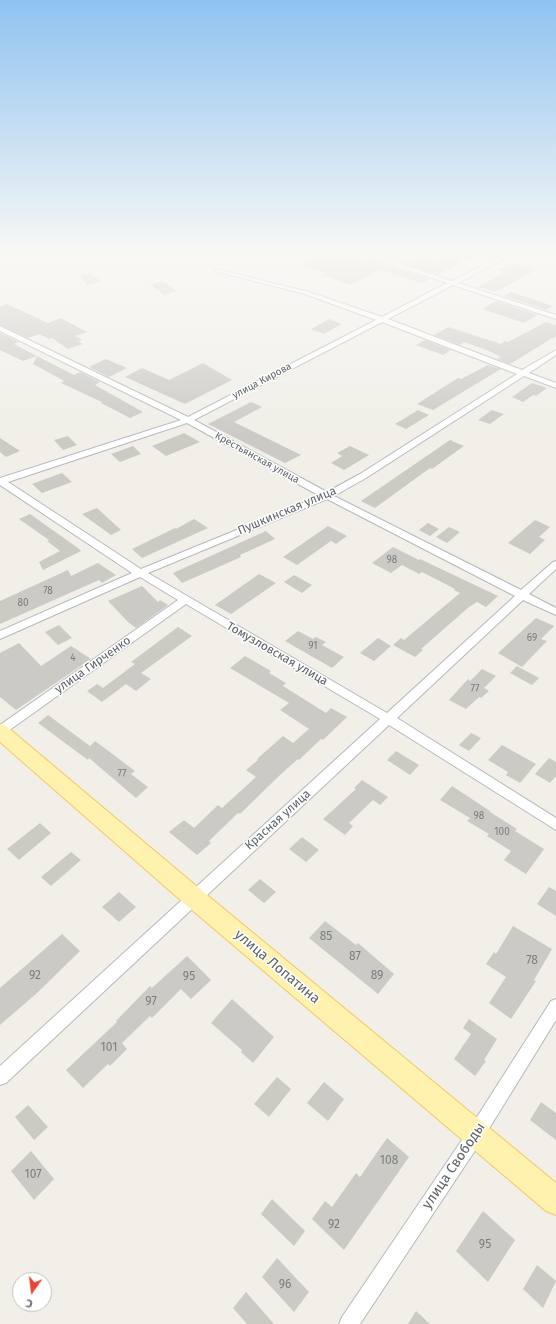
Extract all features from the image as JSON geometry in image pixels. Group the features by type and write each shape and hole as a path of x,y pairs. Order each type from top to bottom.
{"main road":[{"name":"улица Лопатина","path":"0,731 193,897 556,1201"}],"street":[{"path":"366,314 556,386"},
{"name":"улица Кирова","path":"0,481 188,420 391,314"},
{"path":"546,314 556,317"},
{"name":"Крестьянская улица","path":"0,328 188,420 327,496 556,612"},
{"name":"Пушкинская улица","path":"0,635 140,573 327,496 363,476 556,352"},
{"name":"Томузловская улица","path":"0,481 140,573 388,719 556,825"},
{"name":"Красная улица","path":"0,1078 193,897 556,564"},
{"name":"улица Гирченко","path":"0,731 185,600"},
{"name":"улица Свободы","path":"349,1324 476,1134 556,1006"}],"building":[{"path":"0,314 28,314 48,323 61,318 87,332 75,336 82,340 78,341 83,344 68,349 52,338 49,339 39,334 28,338 0,325"},
{"path":"496,314 538,315 524,323"},
{"path":"329,319 342,324 324,334 311,329"},
{"path":"546,322 556,325 556,336 510,364 497,359 501,357 489,351 464,342 460,345 434,335 448,327 501,344 505,341 508,342"},
{"path":"0,333 19,342 14,344 37,356 23,361 0,350"},
{"path":"425,340 451,350 443,355 416,345"},
{"path":"37,356 74,375 80,372 100,382 95,385 143,412 130,418 101,403 102,402 61,383 64,381 33,364"},
{"path":"106,359 127,368 109,377 89,367"},
{"path":"203,363 232,380 185,404 125,377 142,368 169,380"},
{"path":"488,365 501,369 433,410 417,404 458,378 461,379"},
{"path":"532,383 547,388 536,396 533,395 523,402 512,397"},
{"path":"251,402 262,407 234,422 301,455 285,463 208,424"},
{"path":"418,410 429,415 406,429 395,424"},
{"path":"492,410 504,414 490,424 478,420"},
{"path":"184,433 200,442 166,456 152,446"},
{"path":"68,436 77,445 63,450 54,440"},
{"path":"0,438 20,451 6,457 0,452"},
{"path":"450,440 464,446 432,469 430,468 375,508 361,501"},
{"path":"133,446 141,454 120,462 111,454"},
{"path":"350,446 369,455 344,470 331,463 342,456 337,453"},
{"path":"62,473 72,482 42,493 32,484"},
{"path":"97,508 121,530 111,535 82,514"},
{"path":"30,514 81,551 43,570 39,562 60,551 47,541 49,540 19,519"},
{"path":"194,519 208,528 142,558 132,549 175,528 176,529"},
{"path":"535,520 550,527 539,537 545,540 530,554 508,543"},
{"path":"428,523 439,529 430,536 419,530"},
{"path":"328,526 347,536 336,544 331,541 297,565 283,557"},
{"path":"449,527 460,532 447,543 436,537"},
{"path":"266,531 275,539 240,555 241,557 182,583 173,573"},
{"path":"393,547 498,596 486,607 477,602 469,607 421,649 423,650 415,657 393,645 401,638 404,640 460,593 422,572 419,574 402,565 391,573 372,563"},
{"path":"98,563 116,575 102,583 99,580 0,624 0,601 68,570 71,576"},
{"path":"259,574 276,583 231,614 215,605"},
{"path":"294,575 312,585 302,593 284,582"},
{"path":"142,586 158,602 160,600 168,605 136,628 128,622 108,601"},
{"path":"536,618 554,626 541,639 547,641 522,667 498,653"},
{"path":"59,625 72,638 58,645 45,632"},
{"path":"178,627 192,636 141,673 151,679 136,691 126,684 102,702 87,691 97,684 103,688 135,664 131,662"},
{"path":"298,631 313,639 316,637 326,642 322,645 344,657 332,668 285,641"},
{"path":"378,638 391,646 374,661 360,653"},
{"path":"19,643 41,666 71,646 91,659 16,710 0,697 0,653"},
{"path":"245,656 271,671 269,673 286,683 283,686 326,713 331,708 347,717 323,740 321,739 299,760 298,759 280,775 240,814 238,813 209,841 211,843 197,855 169,832 184,820 194,828 218,805 222,808 256,777 246,770 258,760 257,759 283,736 293,743 309,729 280,710 289,703 230,668"},
{"path":"517,666 539,678 532,685 510,673"},
{"path":"482,669 496,676 484,688 489,691 481,698 479,697 466,709 449,700 468,679 470,681"},
{"path":"48,715 90,746 95,741 135,771 131,774 148,787 136,798 89,758 88,760 38,723"},
{"path":"471,733 481,738 469,751 459,745"},
{"path":"502,745 536,764 520,783 506,775 508,772 488,760"},
{"path":"396,751 419,765 410,775 387,760"},
{"path":"549,758 556,762 556,776 550,783 535,774"},
{"path":"362,780 388,797 380,805 373,800 349,823 353,826 345,835 323,819 356,789 354,788"},
{"path":"452,786 517,829 515,831 544,849 526,874 504,860 511,851 487,836 489,834 467,821 470,818 440,800"},
{"path":"40,823 51,833 19,860 7,849"},
{"path":"302,837 319,850 306,862 289,849"},
{"path":"71,852 81,860 51,886 41,877"},
{"path":"260,879 276,892 264,903 248,890"},
{"path":"549,887 556,891 556,916 537,904"},
{"path":"119,892 136,907 119,922 102,907"},
{"path":"325,921 356,945 358,943 394,974 378,994 309,938"},
{"path":"513,926 552,949 534,980 536,981 511,1019 489,1003 506,977 486,964 494,952 496,954"},
{"path":"62,934 80,951 37,993 0,1025 0,988"},
{"path":"187,956 211,980 191,999 181,989 152,1018 150,1016 122,1043 127,1049 110,1066 108,1064 83,1088 66,1070 117,1022 116,1021 150,986 152,988"},
{"path":"232,999 274,1037 253,1063 241,1052 242,1050 211,1023"},
{"path":"469,1019 497,1039 484,1060 486,1061 475,1076 454,1059 471,1034 463,1028"},
{"path":"277,1077 291,1089 269,1117 254,1104"},
{"path":"324,1082 344,1099 328,1121 307,1103"},
{"path":"541,1102 556,1113 556,1140 530,1120"},
{"path":"28,1105 48,1127 34,1140 15,1117"},
{"path":"387,1138 409,1157 344,1250 312,1219 325,1201 332,1207 356,1173 360,1177"},
{"path":"31,1151 54,1179 34,1200 11,1171"},
{"path":"272,1199 305,1231 294,1246 261,1214"},
{"path":"483,1211 515,1240 488,1282 456,1251"},
{"path":"277,1258 309,1292 294,1312 262,1277"},
{"path":"537,1265 556,1281 543,1308 523,1289"},
{"path":"246,1292 274,1324 247,1324 233,1308"},
{"path":"416,1311 430,1324 408,1324"}]}
